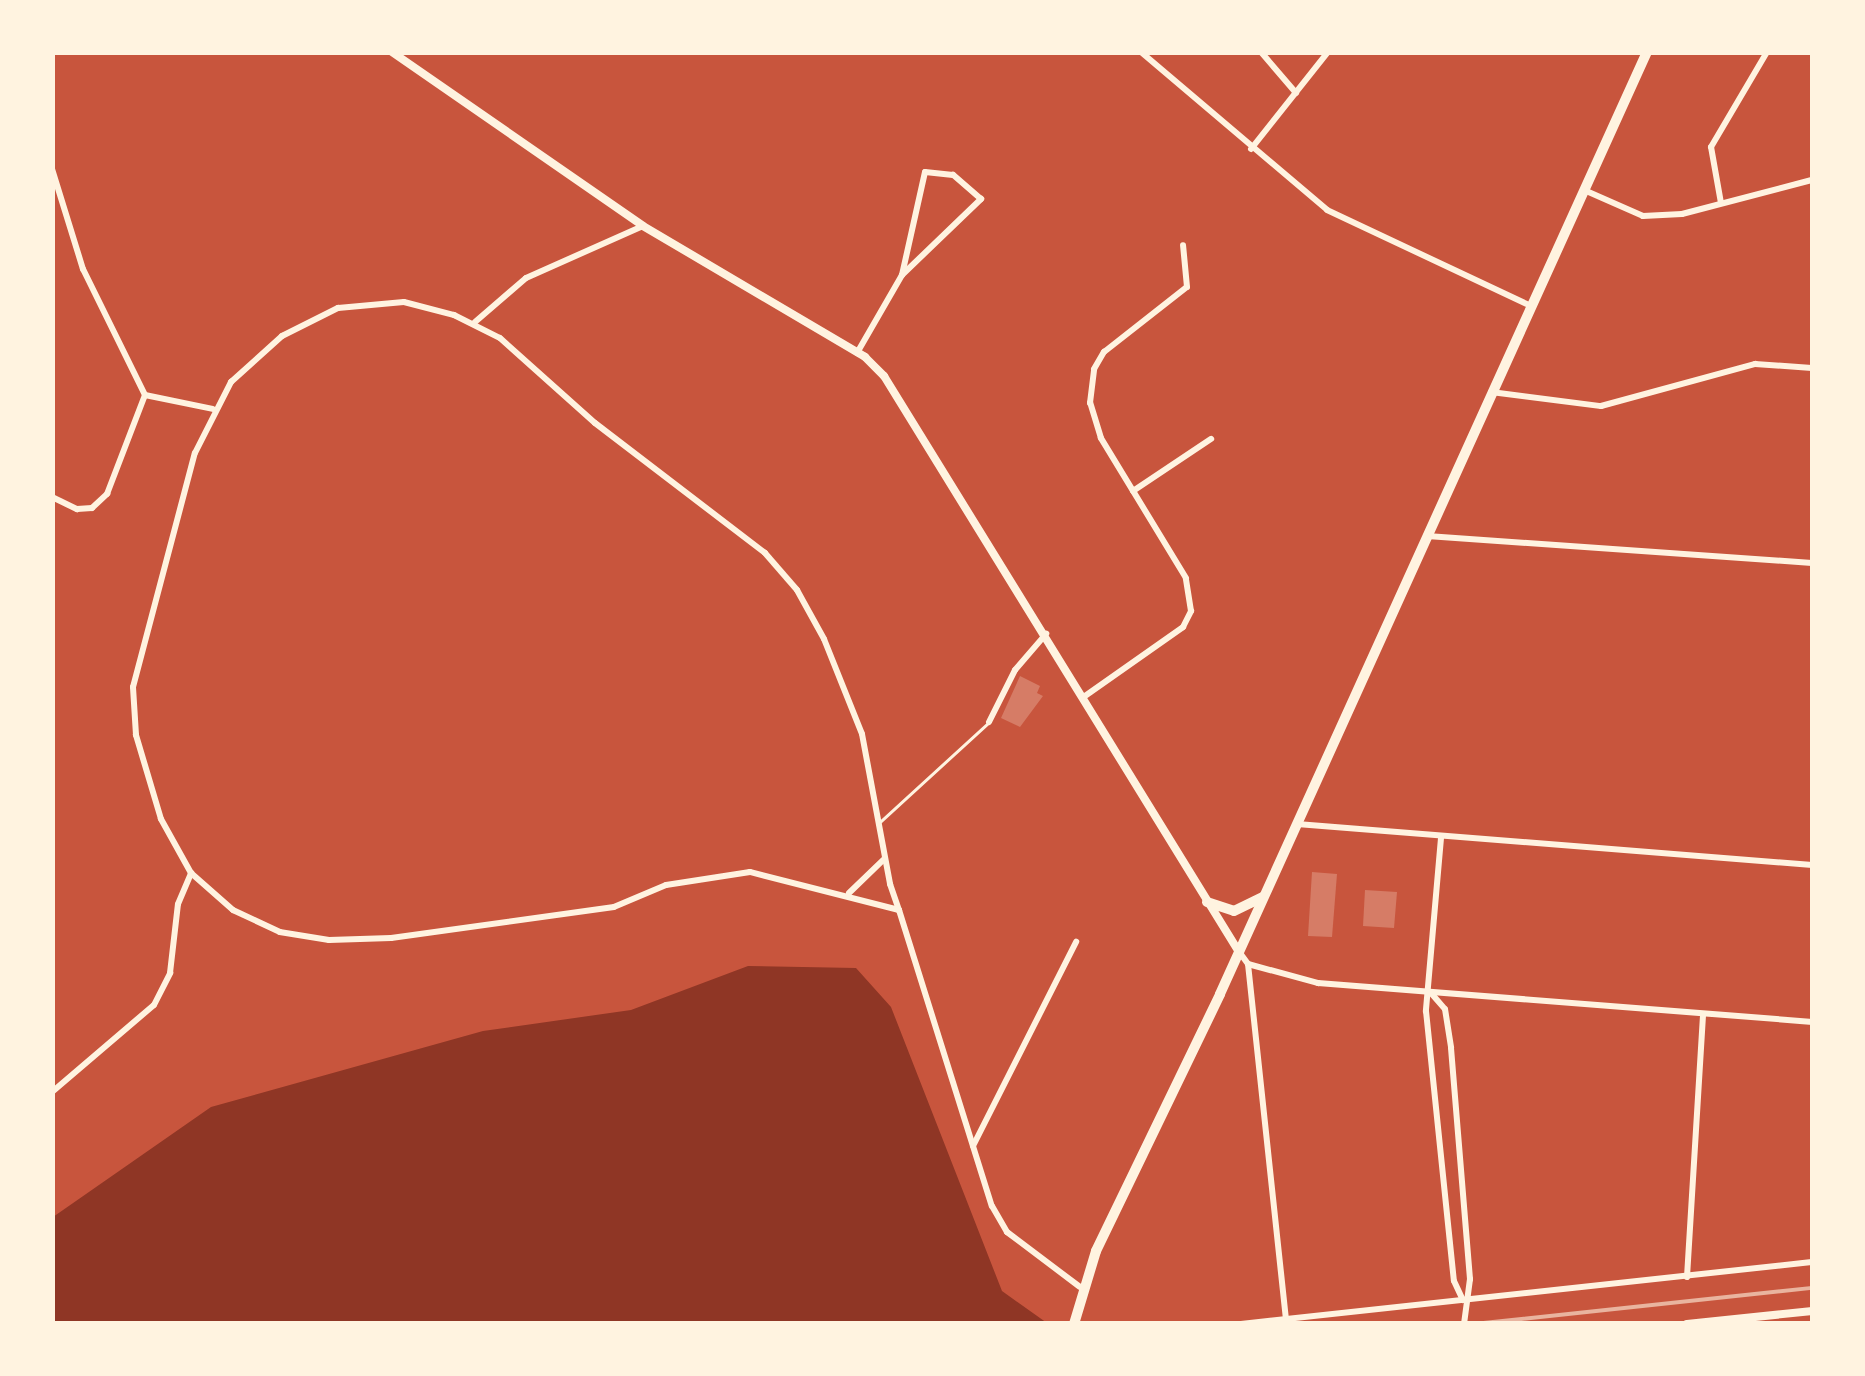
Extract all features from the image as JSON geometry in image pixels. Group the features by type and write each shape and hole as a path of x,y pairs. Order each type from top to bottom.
{"main road":[{"path":"1077,1321 1080,1287 1239,952 1647,52"},
{"path":"1207,902 1234,911 1264,896"}],"street":[{"path":"392,52 644,226 856,352 908,406 1248,964 1286,1319"},
{"path":"1140,52 1327,210 1531,306"},
{"path":"1261,52 1296,93"},
{"path":"1251,149 1328,52"},
{"path":"1721,203 1710,146 1767,52"},
{"path":"52,169 84,269 145,395 107,494 92,508 76,510 52,497"},
{"path":"856,352 902,275 981,198 953,175 926,172 902,275"},
{"path":"1583,190 1643,216 1721,203 1812,180"},
{"path":"475,322 526,278 644,226"},
{"path":"1085,696 1183,628 1191,611 1186,578 1101,438 1090,385 1116,340 1187,287 1182,245"},
{"path":"900,910 849,894 726,873 666,885 614,908 390,938 329,940 280,932 233,910 191,873 161,819 136,735 133,687 170,538 213,409 255,357 338,308 404,302 475,322 650,467 740,528 796,590 847,690 870,767 884,859 900,910 973,1146 992,1206 1008,1232 1080,1287"},
{"path":"1490,392 1601,406 1755,364 1812,368"},
{"path":"145,395 213,409"},
{"path":"1134,491 1212,439"},
{"path":"1426,536 1812,562"},
{"path":"989,722 1015,670 1046,633"},
{"path":"1296,824 1812,865"},
{"path":"1440,838 1426,1011 1454,1282 1463,1300"},
{"path":"849,894 884,859"},
{"path":"52,1092 154,1005 170,974 178,904 191,873"},
{"path":"973,1146 1076,942"},
{"path":"1248,964 1304,982 1812,1022"},
{"path":"1430,992 1445,1008 1450,1048 1470,1279 1463,1300 1464,1324"},
{"path":"1687,1277 1704,1014"},
{"path":"1241,1324 1812,1262"},
{"path":"1687,1324 1761,1320 1812,1311"}],"lane":[{"path":"879,825 989,722"}],"shaded area":[{"path":"748,966 856,968 891,1007 1002,1291 1047,1323 53,1323 53,1217 211,1107 483,1031 631,1010"}],"building":[{"path":"1020,676 1040,686 1037,693 1043,696 1020,727 1001,718"},
{"path":"1312,872 1337,874 1332,937 1308,936"},
{"path":"1365,890 1397,892 1394,928 1363,926"}],"railway":[{"path":"1474,1324 1812,1288"}]}
